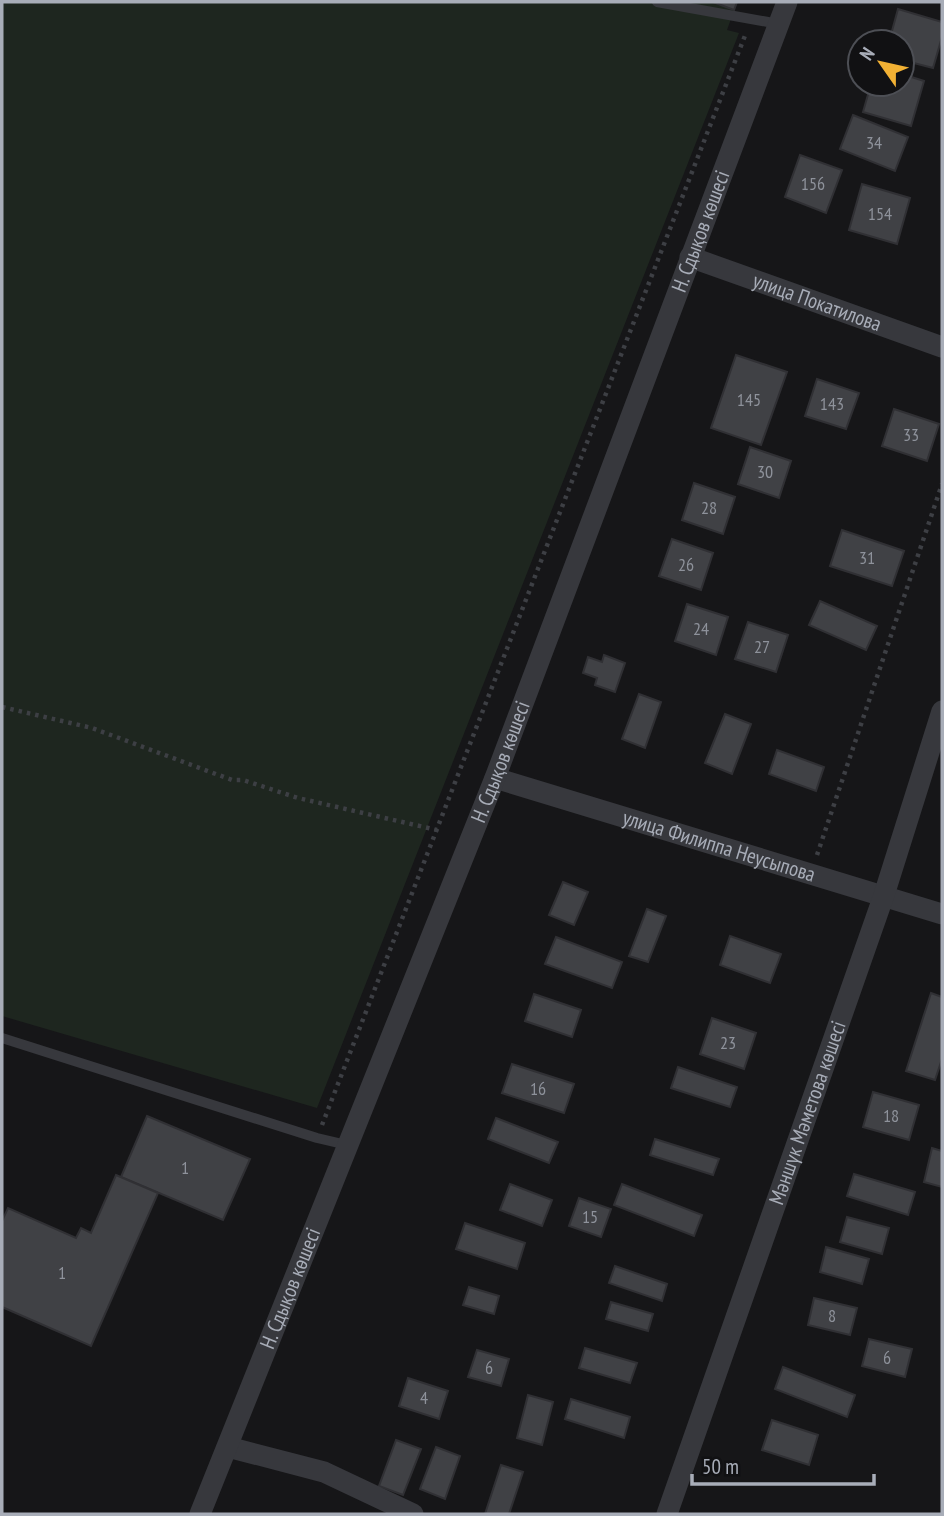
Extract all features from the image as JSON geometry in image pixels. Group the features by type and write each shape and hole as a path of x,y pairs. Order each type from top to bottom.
{"street":[{"name":"Н. Сдықов көшесі","path":"200,1514 495,778 787,2"},
{"name":"улица Покатилова","path":"690,257 942,347"},
{"name":"Мәншүк Мәметова көшесі","path":"667,1514 884,895 942,710"},
{"name":"улица Филиппа Неусыпова","path":"495,778 942,914"},
{"path":"228,1447 324,1472 413,1514"}],"lane":[{"path":"657,2 779,24"},
{"path":"2,1038 317,1138 347,1145"}],"path":[{"path":"317,1138 751,19"},
{"path":"810,876 942,484"},
{"path":"2,707 92,728 232,780 243,780 298,798 437,830"}],"shaded area":[{"path":"2,2 737,2 727,30 739,33 317,1108 2,1016"}],"building":[{"path":"713,2 737,2 734,10"},
{"path":"898,9 942,22 942,37 933,68 916,64 916,28 893,28"},
{"path":"916,78 924,81 911,126 863,112 867,98 916,98"},
{"path":"853,115 908,137 895,171 840,149"},
{"path":"800,155 842,170 826,213 785,197"},
{"path":"862,184 910,198 897,244 849,230"},
{"path":"736,355 787,372 761,445 711,428"},
{"path":"817,379 859,393 846,429 805,416"},
{"path":"894,409 939,424 927,461 882,446"},
{"path":"750,447 791,461 779,498 738,484"},
{"path":"694,483 735,497 723,534 682,520"},
{"path":"842,530 904,551 892,586 830,566"},
{"path":"672,539 713,553 701,590 659,576"},
{"path":"820,601 877,626 866,650 809,625"},
{"path":"687,604 728,617 716,655 675,641"},
{"path":"748,622 788,635 776,672 735,659"},
{"path":"604,655 625,663 615,692 595,685 597,678 583,673 588,657 602,662"},
{"path":"639,694 661,702 645,748 622,739"},
{"path":"725,714 751,724 732,774 705,763"},
{"path":"777,750 824,767 816,791 769,774"},
{"path":"563,882 588,892 574,925 549,915"},
{"path":"647,909 666,916 648,962 629,956"},
{"path":"730,936 781,954 770,983 720,965"},
{"path":"556,937 622,962 612,988 545,964"},
{"path":"931,993 942,997 942,1059 935,1080 906,1071"},
{"path":"534,994 581,1010 572,1037 525,1021"},
{"path":"712,1018 756,1033 744,1069 700,1054"},
{"path":"512,1064 574,1084 564,1113 502,1093"},
{"path":"678,1067 737,1087 730,1107 671,1088"},
{"path":"873,1092 919,1105 909,1140 863,1127"},
{"path":"147,1116 250,1159 223,1220 121,1177"},
{"path":"496,1118 558,1142 549,1163 488,1139"},
{"path":"655,1139 719,1159 713,1175 650,1155"},
{"path":"932,1148 942,1151 942,1187 924,1182"},
{"path":"854,1174 915,1192 908,1215 847,1196"},
{"path":"116,1175 158,1193 91,1346 2,1307 2,1221 8,1208 76,1238 81,1228 91,1233"},
{"path":"510,1184 552,1200 542,1226 500,1210"},
{"path":"622,1184 702,1215 694,1236 614,1205"},
{"path":"579,1198 611,1209 601,1237 569,1226"},
{"path":"847,1217 889,1228 882,1254 840,1242"},
{"path":"465,1223 525,1243 517,1269 456,1249"},
{"path":"826,1247 869,1259 862,1284 820,1272"},
{"path":"615,1266 667,1284 662,1301 609,1283"},
{"path":"469,1287 499,1296 494,1314 463,1305"},
{"path":"814,1298 857,1308 850,1335 808,1325"},
{"path":"611,1302 653,1314 648,1331 606,1319"},
{"path":"869,1339 912,1349 905,1377 862,1366"},
{"path":"585,1348 637,1363 630,1383 579,1368"},
{"path":"477,1350 509,1359 501,1386 468,1377"},
{"path":"783,1367 855,1395 847,1417 775,1389"},
{"path":"408,1378 448,1391 439,1419 399,1406"},
{"path":"528,1395 553,1402 542,1445 517,1438"},
{"path":"571,1399 630,1417 624,1438 565,1419"},
{"path":"772,1420 818,1435 809,1465 762,1450"},
{"path":"396,1440 421,1449 403,1495 379,1486"},
{"path":"436,1447 460,1456 445,1499 420,1489"},
{"path":"501,1465 523,1472 509,1514 485,1514"}]}
